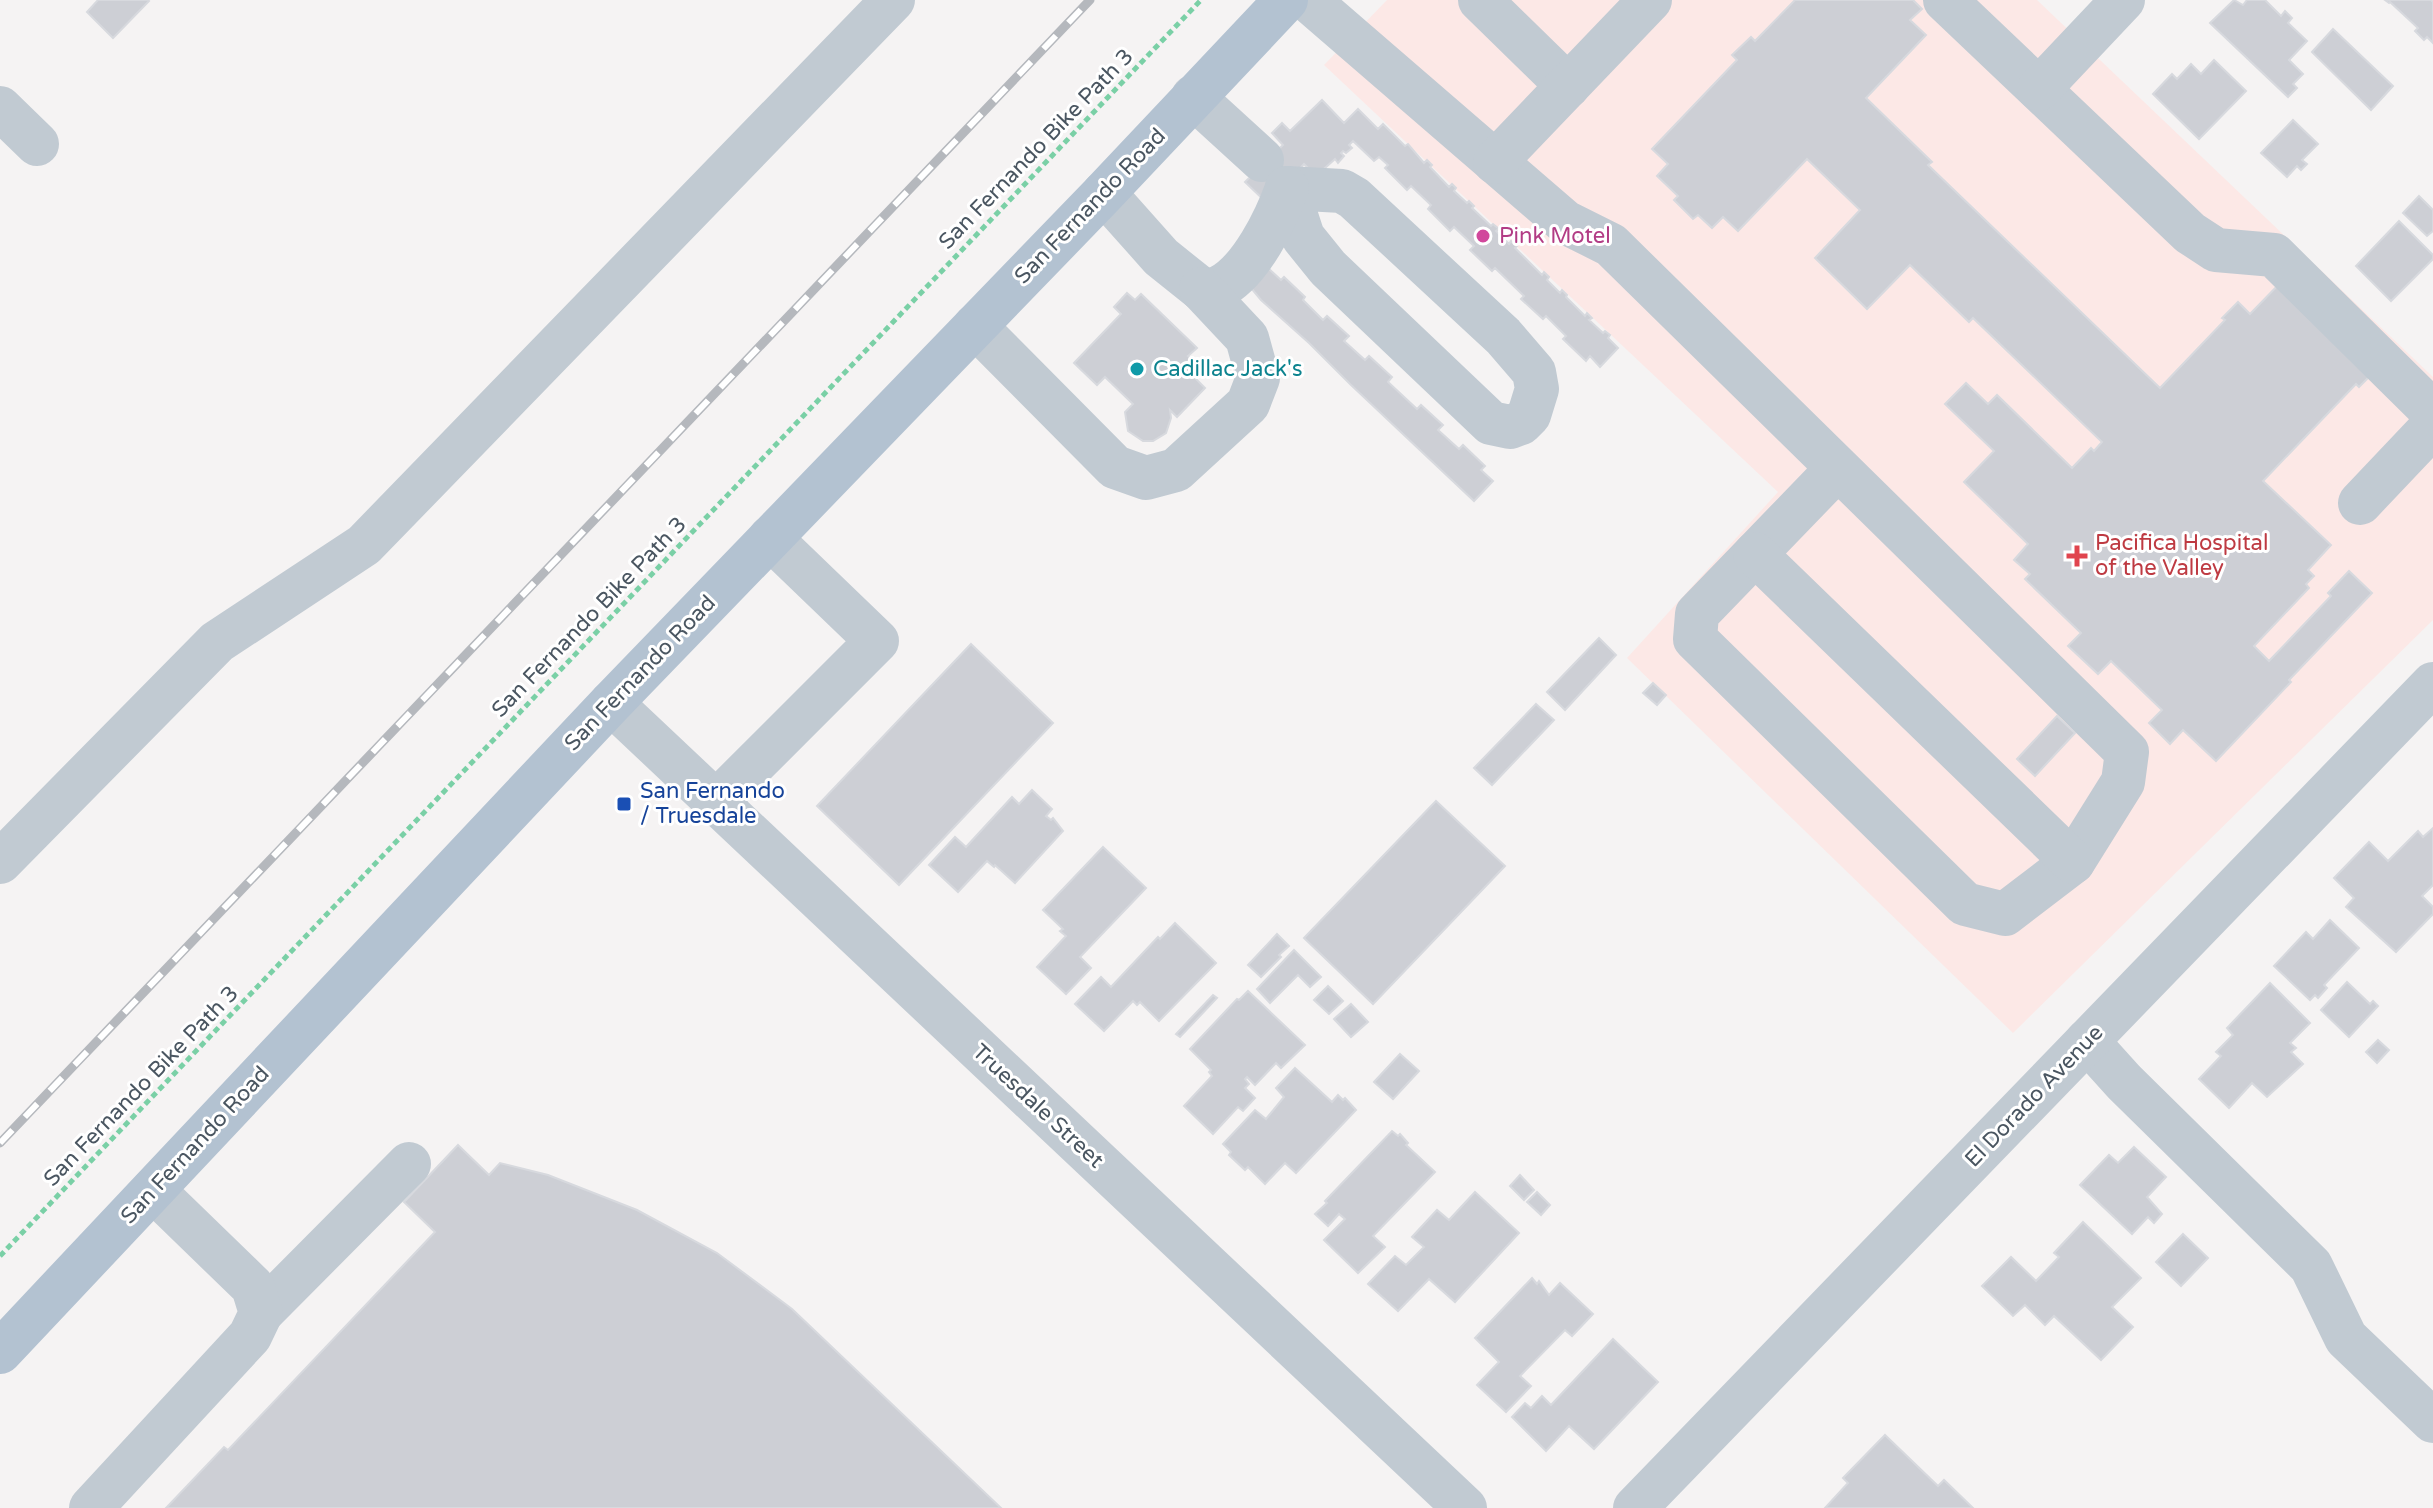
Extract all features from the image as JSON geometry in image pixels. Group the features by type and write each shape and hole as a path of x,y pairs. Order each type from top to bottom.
{"main road":[{"name":"San Fernando Road","path":"0,1352 611,703 1286,0"}],"street":[{"path":"0,862 217,642 364,545 893,0"},
{"path":"1308,0 1565,222 1611,245 1838,468 2127,752 2123,782 2073,862 2005,914 1965,904 1695,639 1697,614 1838,468"},
{"path":"1480,0 1568,86"},
{"path":"1495,162 1650,0"},
{"path":"1945,0 2190,233 2216,250 2274,255 2430,409 2432,427 2360,503"},
{"path":"2039,89 2123,0"},
{"path":"1193,97 1275,174 1303,237 1328,268 1491,423 1510,427 1521,423 1529,415 1537,389 1534,372 1503,336 1354,198 1342,191 1275,174"},
{"path":"0,108 37,144"},
{"path":"1201,289 1216,289 1239,271 1276,218 1275,174"},
{"path":"975,326 1115,467 1146,478 1176,470 1248,404 1258,378 1247,338 1201,289 1161,257 1104,193"},
{"path":"715,803 877,641 770,538"},
{"path":"1755,554 2073,862"},
{"name":"El Dorado Avenue","path":"1635,1508 2433,684"},
{"name":"Truesdale Street","path":"611,703 1465,1508"},
{"path":"2087,1041 2124,1082 2311,1266 2346,1338 2433,1421"},
{"path":"91,1508 250,1336 261,1313 409,1164"},
{"path":"153,1190 253,1287 261,1313"}],"path":[{"name":"San Fernando Bike Path 3","path":"0,1256 1201,0"}],"shaded area":[{"name":"Pacifica Hospital of the Valley","path":"1387,0 2037,0 2433,377 2433,620 2013,1033 1627,658 1778,492 1324,65"}],"building":[{"path":"98,0 149,1 113,38 87,12"},
{"path":"1795,0 1913,0 1922,9 1910,20 1926,35 1866,98 1932,162 1928,165 2160,388 2225,320 2222,318 2238,302 2250,314 2285,278 2372,374 2359,387 2356,384 2263,481 2331,545 2308,570 2314,576 2306,584 2309,588 2254,646 2269,661 2331,596 2328,593 2349,571 2372,593 2216,761 2183,730 2170,744 2149,723 2162,710 2111,661 2098,674 2068,646 2081,633 2025,579 2030,574 2014,560 2028,544 1964,482 1994,451 1945,404 1966,383 1988,404 1997,395 2072,468 2091,448 2094,451 2102,442 1973,318 1969,322 1910,265 1867,309 1815,258 1860,210 1807,159 1738,231 1723,217 1712,228 1698,215 1693,219 1674,200 1678,196 1657,176 1668,164 1652,149 1737,60 1732,55 1751,37 1755,41"},
{"path":"2234,0 2243,5 2247,0 2265,0 2281,16 2285,11 2292,18 2288,23 2307,41 2289,60 2303,74 2293,84 2297,88 2288,97 2210,23"},
{"path":"2385,0 2431,0 2433,43 2427,37 2424,40 2415,31 2418,28"},
{"path":"2333,29 2393,86 2371,110 2312,52"},
{"path":"2214,60 2246,91 2199,139 2153,94 2172,74 2177,79 2191,64 2201,74"},
{"name":"Pink Motel","path":"1322,100 1344,123 1358,109 1378,129 1383,124 1405,146 1408,144 1424,163 1427,160 1432,165 1430,167 1449,187 1452,184 1456,188 1454,191 1467,203 1469,201 1491,226 1493,224 1499,229 1496,231 1509,244 1511,241 1517,246 1515,248 1542,275 1544,272 1549,277 1547,280 1560,293 1562,290 1585,316 1587,313 1592,318 1589,320 1603,333 1605,331 1610,335 1608,338 1618,348 1600,367 1590,356 1586,361 1563,339 1566,336 1546,316 1543,319 1495,268 1492,271 1470,250 1474,246 1454,227 1450,231 1428,209 1431,205 1411,186 1407,190 1385,168 1388,165 1379,157 1374,161 1353,141 1349,145 1352,148 1341,153 1344,156 1338,163 1335,159 1316,176 1304,164 1267,203 1245,182 1283,145 1272,133 1282,123 1290,131"},
{"path":"2293,120 2318,144 2302,160 2307,164 2301,170 2297,166 2287,177 2261,153"},
{"path":"2419,196 2433,210 2433,231 2427,236 2403,213"},
{"path":"2399,221 2433,255 2433,259 2391,301 2356,266"},
{"path":"1268,268 1281,280 1284,277 1323,320 1327,316 1349,336 1344,341 1365,360 1369,356 1392,377 1388,382 1417,409 1421,405 1443,425 1438,430 1459,449 1463,445 1485,466 1481,470 1493,481 1474,501 1261,300 1251,288"},
{"name":"Cadillac Jack's","path":"1127,293 1135,300 1141,294 1197,348 1188,356 1198,365 1190,373 1205,388 1177,417 1170,410 1166,433 1153,441 1143,441 1128,431 1125,412 1133,404 1105,377 1097,385 1074,363 1121,314 1114,307"},
{"path":"1599,638 1616,655 1565,710 1547,692"},
{"path":"971,644 1053,723 899,885 817,806"},
{"path":"1653,683 1666,695 1657,705 1643,693"},
{"path":"1536,704 1554,720 1492,785 1474,768"},
{"path":"2057,716 2075,733 2035,776 2017,759"},
{"path":"1032,790 1052,809 1046,816 1051,820 1053,818 1063,831 1015,883 987,861 958,892 929,865 955,837 966,847 1012,797 1019,804"},
{"path":"1436,801 1505,866 1373,1004 1304,938"},
{"path":"2433,828 2433,885 2422,896 2433,907 2433,914 2396,952 2346,907 2354,898 2334,878 2369,842 2388,861 2418,831 2423,837"},
{"path":"1103,847 1146,888 1080,957 1091,968 1066,994 1037,967 1066,936 1043,910"},
{"path":"2330,920 2359,948 2324,985 2327,988 2318,998 2315,995 2310,1000 2274,966 2306,932 2313,939"},
{"path":"1175,923 1216,963 1159,1021 1140,1002 1137,1005 1133,1001 1104,1031 1075,1004 1101,977 1111,987"},
{"path":"1277,934 1289,946 1261,977 1248,965"},
{"path":"1294,950 1321,977 1310,987 1298,975 1270,1003 1257,989"},
{"path":"2347,982 2370,1004 2373,1001 2378,1006 2349,1037 2321,1010"},
{"path":"2270,983 2310,1023 2290,1043 2296,1048 2291,1052 2303,1064 2267,1097 2252,1083 2229,1108 2199,1079 2221,1056 2216,1052 2233,1035 2227,1028"},
{"path":"1328,986 1343,1001 1329,1014 1314,1000"},
{"path":"1248,991 1305,1045 1281,1068 1276,1063 1255,1085 1247,1077 1245,1079 1249,1084 1245,1088 1255,1098 1243,1111 1238,1107 1213,1134 1184,1106 1212,1076 1211,1070 1190,1049"},
{"path":"1213,995 1217,998 1180,1037 1176,1034"},
{"path":"1351,1004 1368,1022 1351,1037 1334,1019"},
{"path":"2378,1040 2389,1050 2377,1063 2366,1052"},
{"path":"1400,1054 1419,1071 1393,1099 1374,1082"},
{"path":"1295,1068 1332,1102 1338,1095 1356,1110 1296,1173 1285,1163 1265,1184 1248,1167 1245,1170 1229,1155 1231,1152 1223,1144 1255,1110 1266,1119 1284,1097 1276,1088"},
{"path":"1392,1131 1398,1136 1400,1134 1408,1143 1406,1145 1435,1172 1373,1236 1385,1247 1358,1273 1324,1240 1345,1219 1339,1214 1328,1226 1315,1214"},
{"path":"458,1145 489,1175 500,1163 548,1175 637,1210 717,1253 792,1309 1001,1508 166,1508 224,1447 228,1450 435,1232 404,1202"},
{"path":"2134,1147 2166,1177 2147,1197 2162,1214 2154,1223 2148,1217 2132,1234 2080,1185 2109,1155 2118,1163"},
{"path":"1520,1175 1534,1190 1524,1200 1510,1186"},
{"path":"1475,1192 1519,1233 1455,1302 1429,1279 1398,1311 1368,1284 1395,1256 1406,1265 1424,1247 1412,1237 1437,1210 1449,1220"},
{"path":"1537,1192 1550,1205 1541,1215 1527,1202"},
{"path":"2083,1222 2141,1278 2112,1307 2133,1327 2101,1360 2054,1316 2045,1325 2025,1305 2013,1316 1982,1286 2011,1257 2036,1281 2059,1257 2054,1253"},
{"path":"2183,1234 2208,1258 2181,1286 2156,1262"},
{"path":"1532,1278 1537,1284 1539,1281 1549,1295 1560,1283 1593,1314 1572,1336 1565,1330 1520,1376 1531,1386 1506,1412 1477,1385 1499,1362 1475,1338"},
{"path":"1613,1339 1658,1382 1594,1449 1569,1426 1546,1451 1512,1417 1525,1403 1531,1408 1542,1396 1551,1405"},
{"path":"1885,1435 1938,1486 1944,1480 1973,1508 1825,1508 1848,1483 1843,1478"}],"railway":[{"path":"0,1143 1090,0"}],"place":[{"name":"Pink Motel","path":"1483,236"},
{"name":"Cadillac Jack's","path":"1137,369"},
{"name":"Pacifica Hospital of the Valley","path":"2077,556"},
{"name":"San Fernando / Truesdale","path":"624,804"}]}
